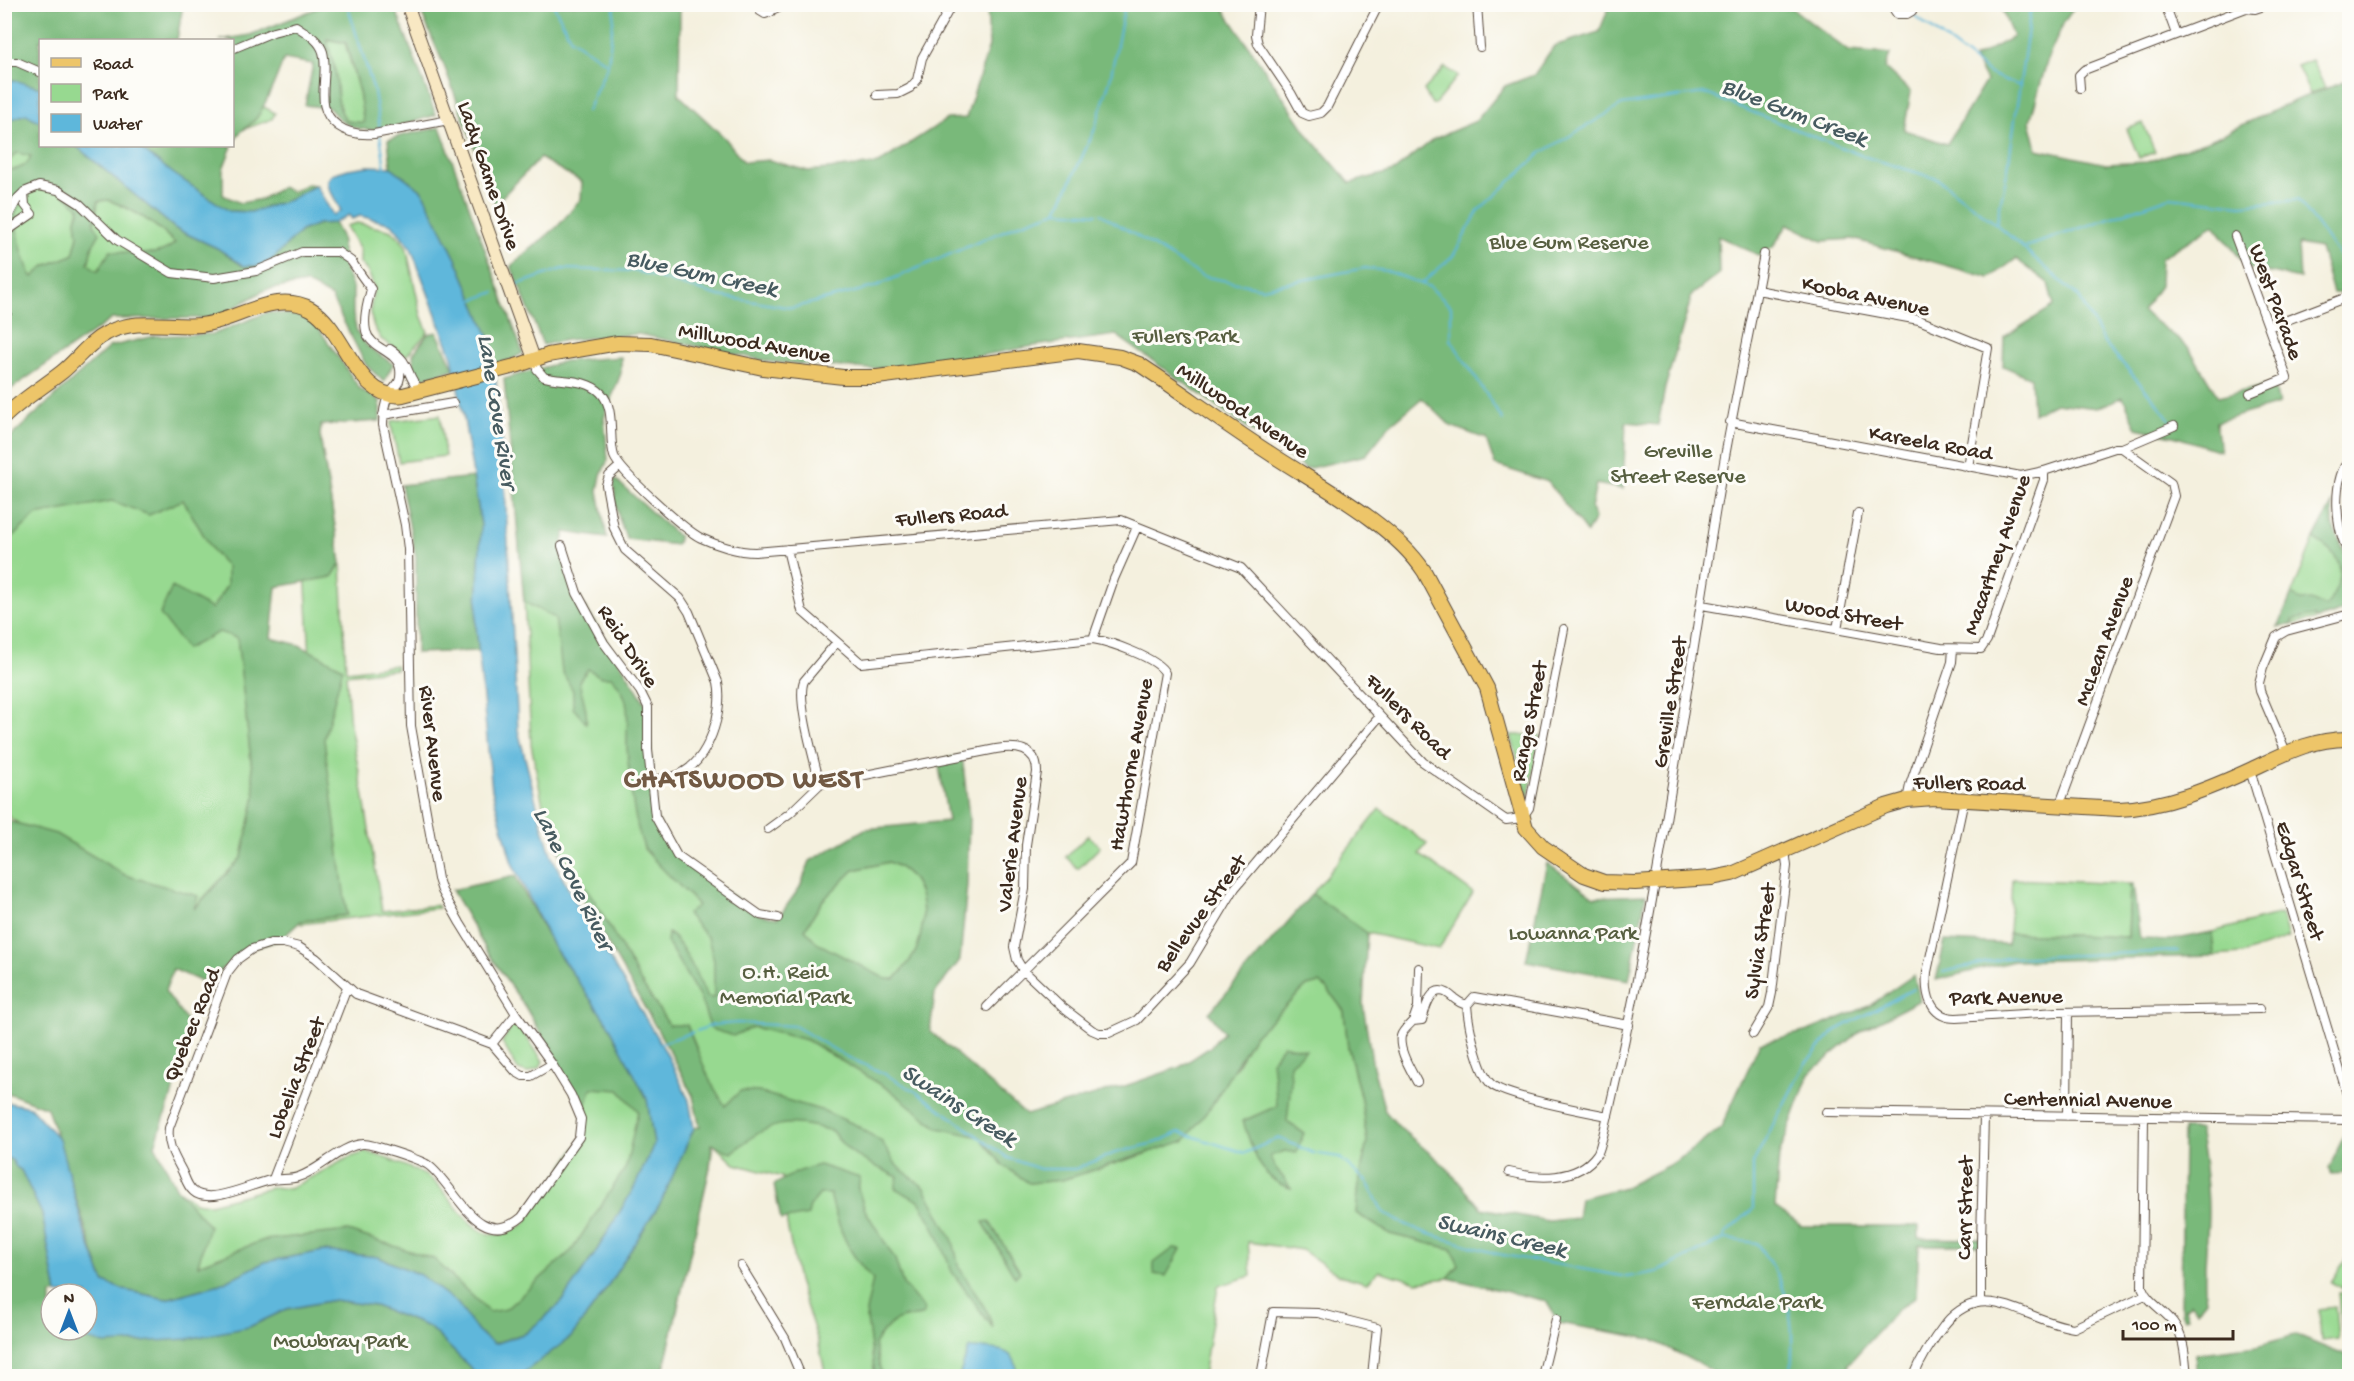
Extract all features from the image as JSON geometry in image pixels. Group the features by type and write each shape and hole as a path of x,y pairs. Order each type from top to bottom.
{"main road":[{"name":"Lady Game Drive","path":"407,4 534,359"},
{"path":"4,417 61,373 93,343 116,329 139,324 201,325 278,303 299,304 317,313 339,339 359,372 388,395"},
{"name":"Millwood Avenue","path":"388,395 403,395 519,365 534,359 597,345 639,343 763,368 856,378 925,372 1072,351 1100,352 1130,360 1364,514 1416,560 1488,687 1522,818"},
{"name":"Fullers Road","path":"1522,818 1534,839 1589,878 1614,884 1722,877 1886,806 1907,800 1934,798 2119,809 2148,807 2183,797 2250,770 2286,752 2323,741 2349,739"}],"street":[{"path":"759,4 762,13 768,13 773,7 785,4"},
{"path":"877,95 898,94 910,88 917,80 922,58 952,4"},
{"path":"1259,4 1256,35 1258,44 1302,112 1315,116 1327,106 1379,4"},
{"path":"1477,4 1480,47"},
{"path":"1890,4 1897,14 1902,15 1912,11 1915,4"},
{"path":"2165,4 2176,34"},
{"path":"2080,88 2079,75 2084,70 2247,6 2255,9 2270,4"},
{"path":"234,48 273,32 296,26 316,40 322,51 324,109 333,123 349,133 374,134 449,120"},
{"path":"4,62 17,62 39,72"},
{"path":"6,233 10,213 24,192 39,186 58,190 80,204 117,240 172,273 214,278 256,270 302,252 338,252 351,261 371,289 366,315 374,336 401,356 409,369 411,380 420,390"},
{"path":"6,233 32,214 26,205 24,192"},
{"name":"West Parade","path":"2235,236 2287,378 2250,393"},
{"name":"Greville Street","path":"1509,1172 1529,1177 1560,1176 1578,1169 1598,1154 1629,1025 1657,882 1730,422 1764,254"},
{"path":"4,276 7,287 8,313 4,316"},
{"name":"Kooba Avenue","path":"1757,290 1919,320 1988,348 1968,467"},
{"path":"2269,327 2349,296"},
{"name":"River Avenue","path":"168,1140 190,1188 202,1196 214,1197 273,1179 298,1178 354,1146 369,1144 427,1164 480,1222 495,1227 512,1224 522,1217 579,1137 581,1119 577,1109 552,1064 516,1014 460,923 438,879 411,726 408,549 405,525 383,425 388,395 396,389 400,380 399,363 370,338 366,331 366,315"},
{"path":"534,359 537,369 544,377 568,379 596,389 602,394 608,408 613,449 619,466 609,476 606,485 614,528 625,550 680,598 689,612 718,682 720,691 718,717 702,753 692,765 678,775 650,780"},
{"path":"383,415 453,403"},
{"name":"Kareela Road","path":"1730,422 2021,476 2115,448 2122,448 2174,426"},
{"name":"McLean Avenue","path":"2060,804 2174,495 2171,483 2122,448"},
{"path":"2349,458 2344,466 2338,495 2341,541 2349,555"},
{"name":"Fullers Road","path":"619,466 679,521 702,538 747,552 1116,519 1137,527 1241,568 1423,762 1506,820 1522,818"},
{"name":"Macartney Avenue","path":"1981,649 1988,640 2044,480 2043,471"},
{"path":"1838,628 1858,513"},
{"path":"1093,639 1113,579 1137,527"},
{"name":"Reid Drive","path":"562,546 577,593 604,643 640,691 648,707 650,780 655,816 677,856 760,915 778,918"},
{"name":"Hawthorne Avenue","path":"787,549 800,608 807,617 856,660 869,663 1093,639 1148,659 1162,667 1165,673 1131,863 987,1006"},
{"name":"Wood Street","path":"1702,605 1953,649 1981,649"},
{"path":"2286,752 2260,691 2259,683 2276,637 2286,631 2349,614"},
{"name":"Range Street","path":"1522,818 1529,808 1564,629"},
{"path":"768,829 790,813 820,784 802,702 801,687 836,643"},
{"path":"1907,800 1910,785 1953,662 1953,649"},
{"name":"Bellevue Street","path":"1023,970 1062,1007 1096,1032 1108,1033 1137,1020 1190,963 1235,888 1380,716"},
{"name":"Valerie Avenue","path":"820,784 1002,748 1019,747 1030,753 1036,761 1037,772 1026,845 1025,889 1014,947 1017,960 1023,970"},
{"name":"Edgar Street","path":"2250,770 2349,1104"},
{"name":"Park Avenue","path":"1964,800 1927,972 1929,1001 1937,1011 1948,1018 2068,1012 2260,1009"},
{"name":"Sylvia Street","path":"1753,1034 1768,1006 1772,993 1787,866 1785,850"},
{"name":"Quebec Road","path":"168,1140 170,1128 227,973 238,958 252,949 271,943 299,947 316,958 347,987"},
{"path":"1417,1082 1402,1047 1401,1036 1413,1021 1418,1006 1419,968"},
{"path":"347,987 356,994 492,1044 516,1072 523,1076 531,1076 552,1064"},
{"name":"Lobelia Street","path":"273,1179 347,987"},
{"path":"1413,1021 1422,1020 1428,1000 1439,991 1446,992 1457,1002 1467,1005"},
{"path":"1608,1116 1550,1104 1493,1087 1487,1079 1470,1029 1467,1005 1474,997 1629,1025"},
{"path":"2067,1116 2068,1012"},
{"path":"492,1044 516,1014"},
{"name":"Centennial Avenue","path":"1826,1112 2349,1120"},
{"name":"Carr Street","path":"1982,1300 1984,1115"},
{"path":"2144,1117 2142,1287 2145,1296 2164,1313 2177,1329 2183,1343 2187,1377"},
{"path":"741,1266 785,1338 801,1377"},
{"path":"1914,1377 1928,1346 1947,1322 1965,1306 1982,1300 2074,1328 2145,1296"},
{"path":"1261,1377 1273,1312 1318,1313 1377,1328 1372,1377"},
{"path":"1542,1377 1556,1318"}],"green space":[{"path":"5,5 183,5 177,39 39,39 39,88 14,80 5,82"},
{"path":"325,5 394,5 436,115 377,130 353,127 341,121 329,108 305,105 313,64 284,59 258,116 234,142 234,39 225,39 250,35","holes":["327,39 346,43 359,92 364,123 346,121 339,104 336,76"]},
{"path":"418,5 680,5 679,95 725,138 744,162 769,160 808,171 878,164 947,119 966,118 989,46 987,5 1221,5 1309,136 1350,183 1394,171 1434,139 1476,121 1505,86 1534,75 1554,46 1599,32 1610,5 1788,5 1848,51 1890,54 1885,68 1911,92 1904,130 1947,144 1986,81 1974,58 2013,37 2000,5 2076,5 2064,22 2048,58 2030,121 2037,149 2106,164 2147,162 2210,140 2296,100 2349,80 2349,294 2333,293 2320,248 2298,244 2300,279 2248,268 2214,225 2161,258 2160,286 2142,311 2189,348 2218,397 2274,384 2279,404 2216,422 2220,451 2177,437 2137,428 2123,397 2097,408 2055,403 2033,414 2031,378 2003,366 2004,337 2054,306 2048,283 2016,259 1990,278 1853,239 1822,241 1788,224 1773,247 1760,256 1718,236 1719,274 1692,295 1665,388 1658,425 1626,422 1623,489 1596,484 1591,509 1595,518 1587,533 1548,482 1495,465 1486,439 1451,426 1422,398 1389,426 1366,455 1306,469 1116,335 1034,346 940,363 870,369 772,362 638,334 566,340 543,345 511,266 558,226 581,199 582,182 540,158 495,204 445,68"},
{"path":"326,39 345,43 359,92 364,123 346,121 341,111 335,92 336,78"},
{"path":"2312,60 2325,88 2310,94 2297,66"},
{"path":"1445,67 1458,76 1435,104 1432,104 1424,90"},
{"path":"264,107 275,113 272,119 245,129 244,122"},
{"path":"26,114 39,121 39,147 77,147 176,229 217,248 243,266 261,266 273,259 301,231 318,224 334,223 341,236 345,269 353,290 353,315 357,332 367,346 393,364 384,382 366,365 331,297 306,283 265,290 216,318 112,319 5,393 5,122","holes":["16,153 31,156 23,166 10,170 8,162","31,186 58,190 80,208 76,220 78,236 73,255 45,266 33,277 18,235 16,217 19,205","108,200 152,223 175,243 153,253 110,251 98,271 88,264 92,247 100,233 94,224 98,201"]},
{"path":"2143,123 2155,152 2139,158 2127,129"},
{"path":"440,127 523,353 511,360 494,364 492,344 457,261 422,191 391,167 388,140"},
{"path":"138,147 232,147 223,169 223,195 240,203 262,199 282,187 292,192 307,184 316,185 289,200 251,212 229,211"},
{"path":"16,153 31,155 23,166 10,171 8,162"},
{"path":"31,186 58,190 80,204 76,220 78,236 73,255 45,266 33,277 23,256 15,216 17,207"},
{"path":"108,200 144,218 175,243 153,253 110,251 99,272 88,265 92,247 100,233 94,224 98,201"},
{"path":"357,223 389,230 397,235 406,246 421,315 428,332 406,356 381,339 374,327 370,313 374,287 368,272 360,263 360,250 346,226"},
{"path":"268,312 311,317 360,389 380,401 380,421 321,425 320,436 341,563 332,577 276,587 271,638 299,645 343,668 324,739 347,915 301,921 280,940 248,950 216,973 200,981 173,969 165,991 191,1027 178,1077 155,1145 177,1189 209,1226 198,1265 264,1240 348,1231 434,1259 489,1312 506,1309 572,1250 626,1167 638,1111 619,1090 592,1088 584,1108 526,1008 487,951 452,890 515,876 553,946 608,1024 647,1099 654,1144 634,1188 594,1255 559,1305 526,1333 493,1344 478,1332 458,1304 420,1275 378,1257 323,1251 265,1262 220,1284 166,1299 125,1290 104,1282 47,1108 11,1094 5,1095 5,820 56,834 125,875 198,896 194,909 242,857 255,796 237,638 219,632 186,649 160,614 172,587 212,609 227,585 227,567 213,551 183,500 149,515 112,501 36,515 5,544 4,445 109,347 155,336 214,334"},
{"path":"437,332 454,369 421,379 415,371 413,354 428,334"},
{"path":"621,357 621,373 604,418 608,460 601,475 598,491 607,538 565,532 562,546 577,594 648,707 655,816 677,856 760,915 778,918 800,887 810,861 865,829 948,821 938,760 962,755 969,818 967,885 960,960 935,993 930,1031 1026,1115 1180,1067 1209,1048 1224,1032 1209,1013 1312,894 1367,933 1363,1005 1373,1067 1385,1111 1400,1128 1445,1166 1481,1208 1548,1221 1577,1218 1580,1198 1625,1187 1675,1162 1721,1128 1760,1043 1808,1031 1869,1006 1914,975 1920,1000 1862,1030 1809,1074 1779,1155 1775,1207 1802,1226 1919,1226 1919,1238 1981,1239 1981,1245 1919,1245 1916,1296 1897,1310 1848,1364 1849,1376 1722,1376 1651,1339 1559,1323 1546,1301 1448,1278 1459,1265 1452,1249 1390,1234 1356,1213 1367,1141 1361,1099 1348,1047 1344,1011 1320,983 1307,986 1253,1037 1212,1105 1184,1141 1062,1180 1029,1183 1003,1165 980,1137 938,1128 890,1090 807,1040 753,1027 733,1036 711,1029 700,998 667,942 668,933 685,953 707,997 714,998 714,961 708,938 687,914 698,905 647,852 640,837 630,784 627,710 623,694 612,677 601,677 588,669 579,681 586,708 586,723 573,708 573,691 562,671 555,618 524,602 504,379 565,361","holes":["889,862 901,868 911,877 917,887 923,910 915,952 895,979 886,979 817,943 805,929 823,900 854,870"]},
{"path":"440,415 445,456 399,462 392,421"},
{"path":"320,436 341,563 346,671 396,665 397,669 346,675 350,726 382,911 437,905 439,908 301,924 300,921 347,915 311,675 305,569"},
{"path":"231,464 234,608 255,796 242,857 192,910 31,832 5,814 5,489"},
{"path":"473,477 481,525 476,626 479,651 416,653 416,557 401,485"},
{"path":"614,478 679,537 676,545 627,539 617,510"},
{"path":"2332,504 2333,527 2349,559 2349,605 2325,617 2278,628 2314,539"},
{"path":"2332,504 2333,527 2349,562 2349,605 2333,615 2292,620 2293,623 2278,628 2292,593 2300,601 2311,600 2326,607 2337,587 2340,578 2338,561 2333,553 2314,539"},
{"path":"523,577 621,688 629,707 627,745 631,789 644,849 698,905 753,1027 807,1040 890,1090 938,1127 980,1137 1003,1165 1029,1183 1062,1180 1149,1153 1236,1067 1253,1037 1307,986 1320,983 1344,1011 1348,1047 1361,1099 1367,1141 1356,1213 1390,1234 1452,1249 1459,1265 1448,1278 1417,1282 1379,1271 1367,1283 1339,1275 1302,1250 1248,1242 1251,1276 1218,1286 1203,1376 826,1376 818,1341 798,1281 787,1225 782,1177 735,1164 713,1144 710,1167 662,1376 519,1376 661,1202 694,1128 700,1127 693,1096 649,1012 591,915 556,845 542,801 531,744"},
{"path":"1511,735 1540,735 1528,798"},
{"path":"1380,809 1427,844 1419,854 1473,893 1439,949 1367,933 1312,894"},
{"path":"1088,835 1100,847 1078,869 1066,857"},
{"path":"556,845 595,901 642,984 669,1025 687,1025 710,1081 725,1106 740,1091 759,1092 824,1111 856,1125 882,1142 897,1166 925,1188 953,1241 959,1267 988,1313 993,1328 952,1272 935,1229 919,1201 895,1188 898,1177 853,1153 838,1140 832,1131 802,1124 779,1125 757,1134 732,1153 712,1144 710,1167 662,1376 519,1376 571,1337 600,1298 661,1202 694,1128 700,1127 693,1096 672,1055 591,915"},
{"path":"889,862 901,868 911,877 921,898 923,910 920,936 913,957 895,979 886,980 817,943 805,929 823,900 854,870"},
{"name":"Lowanna Park","path":"1547,863 1594,897 1646,895 1629,980 1526,961"},
{"path":"515,876 553,946 608,1024 654,1144 526,1333 323,1251 265,1262 166,1299 177,1189 195,1202 210,1204 274,1187 289,1189 348,1158 366,1152 381,1156 431,1179 472,1224 483,1231 495,1235 509,1232 525,1223 582,1138 584,1108 526,1008 487,951 452,890"},
{"path":"2012,879 2130,884 2128,937 2009,933"},
{"path":"2130,884 2133,884 2140,939 2172,940 2212,932 2214,956 2014,961 1936,980 1945,941 2007,944 2009,933 2128,937"},
{"path":"2281,914 2288,938 2242,954 2214,956 2212,932"},
{"path":"518,1025 543,1061 540,1068 527,1073 518,1070 502,1042 512,1026"},
{"path":"1283,1045 1306,1050 1290,1064 1291,1083 1287,1122 1304,1133 1296,1153 1285,1151 1270,1156 1273,1164 1291,1188 1271,1178 1258,1162 1243,1121 1277,1106 1272,1060"},
{"path":"2183,1129 2199,1129 2208,1212 2206,1300 2197,1311 2191,1303 2185,1308 2188,1316 2184,1318 2181,1312"},
{"path":"2346,1132 2349,1132 2349,1173 2332,1174 2328,1169"},
{"name":"Mowbray Park","path":"4,1157 12,1160 21,1170 42,1214 55,1282 39,1282 39,1342 99,1342 99,1335 249,1327 287,1309 334,1300 375,1306 429,1327 479,1376 5,1376"},
{"path":"819,1165 860,1178 858,1189 865,1210 895,1259 903,1284 925,1310 922,1315 905,1318 889,1325 874,1344 882,1376 875,1376 866,1312 873,1279 864,1270 845,1240 830,1194 820,1194 810,1206 808,1215 781,1220 774,1185 806,1168"},
{"path":"989,1221 1020,1272 1015,1277 983,1222"},
{"path":"1174,1248 1181,1249 1166,1276 1154,1274 1154,1263"},
{"path":"2346,1259 2349,1262 2349,1277 2342,1289 2331,1282"},
{"path":"2349,1292 2349,1325 2341,1326 2338,1293"},
{"path":"2335,1307 2338,1339 2321,1341 2319,1309"},
{"path":"2295,1335 2349,1357 2349,1376 2197,1376 2195,1354 2256,1346"}],"water":[{"path":"14,80 39,88 39,121 26,114 5,122 5,82"},
{"name":"Lane Cove River","path":"77,147 138,147 229,211 251,212 289,200 316,185 333,215 341,211 328,186 328,180 332,174 368,166 391,167 422,191 457,261 492,344 503,450 518,730 542,825 552,857 572,896 667,1054 689,1100 694,1128 661,1202 600,1298 571,1337 519,1376 479,1376 429,1327 375,1306 334,1300 287,1309 249,1327 188,1339 105,1344 97,1342 99,1282 55,1282 42,1214 21,1170 12,1160 5,1157 5,1102 30,1107 59,1139 85,1233 104,1282 124,1290 166,1299 220,1284 265,1262 323,1251 378,1257 420,1275 458,1304 478,1332 494,1344 526,1333 559,1305 594,1255 634,1188 654,1144 647,1099 608,1024 553,946 512,863 492,790 476,626 481,525 452,357 411,248 392,224 360,216 352,219 349,215 334,223 318,224 301,231 273,259 261,266 244,266 217,248 176,229"},
{"path":"969,1348 994,1349 1008,1354 1016,1366 1017,1376 959,1376"}],"waterway":[{"path":"347,4 374,91 380,129"},
{"path":"553,4 571,39 608,64"},
{"path":"587,111 608,64 615,4"},
{"path":"1057,211 1094,131 1110,80 1125,4"},
{"path":"1996,224 2008,168 2033,4"},
{"path":"1911,13 1990,74 2020,86"},
{"name":"Blue Gum Creek","path":"1421,284 1453,256 1479,210 1541,153 1622,105 1704,93 1863,156 1938,179 1996,224 2079,297 2103,341 2173,424"},
{"path":"380,135 385,168"},
{"path":"2023,248 2170,197 2241,205 2298,200 2342,259"},
{"name":"Blue Gum Creek","path":"513,286 562,269 637,271 719,296 792,308 874,287 1022,223 1057,211 1097,214"},
{"name":"Blue Gum Creek","path":"1101,214 1202,276 1262,288 1365,268 1387,271 1430,287 1451,307 1451,340 1503,420"},
{"name":"Blue Gum Creek","path":"473,300 495,292"},
{"path":"1943,972 2006,958 2178,951"},
{"name":"Swains Creek","path":"697,1031 712,1025 738,1023 795,1026 845,1056 885,1074 918,1093 1008,1158 1040,1169 1075,1169 1115,1153 1158,1142 1179,1132 1245,1153 1279,1138 1313,1153 1339,1157 1367,1182 1383,1212 1426,1233 1498,1254 1627,1277 1657,1272 1724,1239 1726,1233 1753,1209 1753,1163 1805,1064 1835,1031 1913,989"},
{"name":"Swains Creek","path":"659,1044 693,1032"},
{"path":"1725,1239 1757,1243 1779,1278 1790,1317 1791,1376"}],"district":[{"name":"CHATSWOOD WEST","path":"744,777"}],"park label":[{"name":"Blue Gum Reserve","path":"1569,240"},
{"name":"Fullers Park","path":"1185,334"},
{"name":"Greville Street Reserve","path":"1678,462"},
{"name":"O.H. Reid Memorial Park","path":"785,982"},
{"name":"Ferndale Park","path":"1757,1300"}]}
